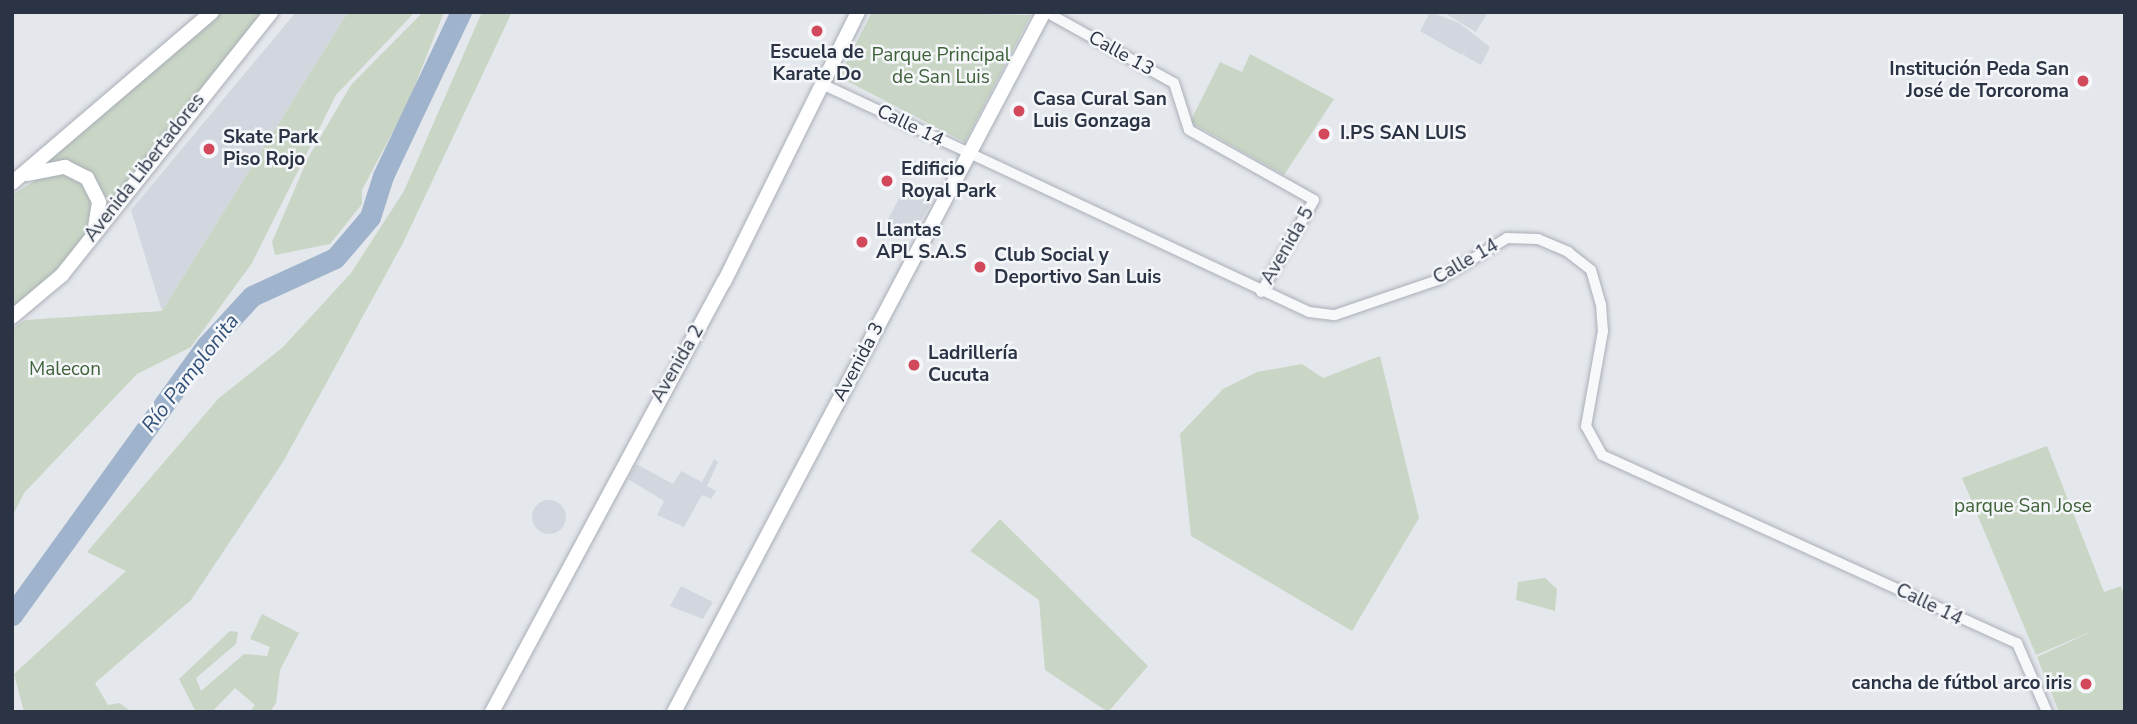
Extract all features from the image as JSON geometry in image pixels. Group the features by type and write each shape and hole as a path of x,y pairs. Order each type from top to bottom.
{"main road":[{"path":"15,181 212,12"},
{"name":"Avenida Libertadores","path":"12,317 62,275 271,12"},
{"name":"Avenida 2","path":"492,712 824,85 858,12"},
{"name":"Avenida 3","path":"674,712 1045,12"},
{"path":"15,181 54,167 88,178 99,202 92,234"}],"street":[{"name":"Calle 13","path":"1045,12 1174,83 1189,130 1314,200"},
{"name":"Calle 14","path":"824,85 1309,313 1335,315 1438,280 1507,238 1538,239 1568,252 1591,270 1601,304 1603,331 1586,426 1602,455 2017,643 2047,712"},
{"name":"Avenida 5","path":"1261,292 1314,200"}],"shaded area":[{"path":"296,12 348,12 162,311 131,210"},
{"path":"1430,12 1459,23 1490,47 1481,65 1463,55 1467,48 1462,55 1420,31"},
{"path":"1443,12 1488,12 1476,32"},
{"path":"904,189 931,203 911,237 886,223"},
{"path":"714,459 718,462 707,486 716,491 711,499 702,495 684,527 657,515 664,501 628,479 636,464 673,484 681,471 702,482"},
{"path":"549,500 561,505 566,517 561,529 549,534 537,529 532,517 537,505"},
{"path":"681,586 713,602 703,619 670,606"}],"green space":[{"path":"218,12 267,12 102,214 76,165 45,163"},
{"name":"Malecon","path":"348,12 415,12 336,95 252,263 191,347 137,374 24,493 12,517 12,329 25,320 162,311"},
{"path":"423,12 444,12 408,103 362,190 362,204 330,244 275,255 272,242 308,158 351,85"},
{"path":"482,12 512,12 403,243 283,462 191,600 95,683 108,705 119,703 132,712 24,712 14,674 126,571 87,552 218,399 283,347 351,273 404,191"},
{"name":"Parque Principal de San Luis","path":"872,12 1031,15 965,142 839,77"},
{"path":"1250,54 1334,99 1284,175 1190,122 1220,62 1242,72"},
{"path":"54,169 83,180 95,201 91,227 67,261 12,311 12,195"},
{"path":"1380,356 1419,518 1352,631 1191,536 1180,434 1223,389 1257,372 1302,364 1323,378"},
{"name":"parque San Jose","path":"2047,446 2104,592 2121,586 2125,597 2125,712 2059,712 2037,657 2097,629 2036,655 1962,478"},
{"path":"1000,519 1148,666 1108,712 1045,670 1039,600 970,551"},
{"path":"1545,578 1557,589 1555,611 1516,600 1518,582"},
{"path":"262,614 299,633 280,670 276,703 270,712 250,712 255,705 235,688 212,712 196,712 179,679 230,631 238,632 236,644 196,678 201,691 244,654 267,656 270,647 250,639"}],"waterway":[{"name":"Río Pamplonita","path":"12,615 206,346 252,296 335,258 370,217 383,176 461,12"}],"place":[{"name":"Escuela de Karate Do","path":"817,31"},
{"name":"Institución Peda San José de Torcoroma","path":"2083,81"},
{"name":"Casa Cural San Luis Gonzaga","path":"1019,111"},
{"name":"I.PS SAN LUIS","path":"1324,134"},
{"name":"Skate Park Piso Rojo","path":"209,149"},
{"name":"Edificio Royal Park","path":"887,181"},
{"name":"Llantas APL S.A.S","path":"862,242"},
{"name":"Club Social y Deportivo San Luis","path":"980,267"},
{"name":"Ladrillería Cucuta","path":"914,365"},
{"name":"cancha de fútbol arco iris","path":"2086,684"}]}
